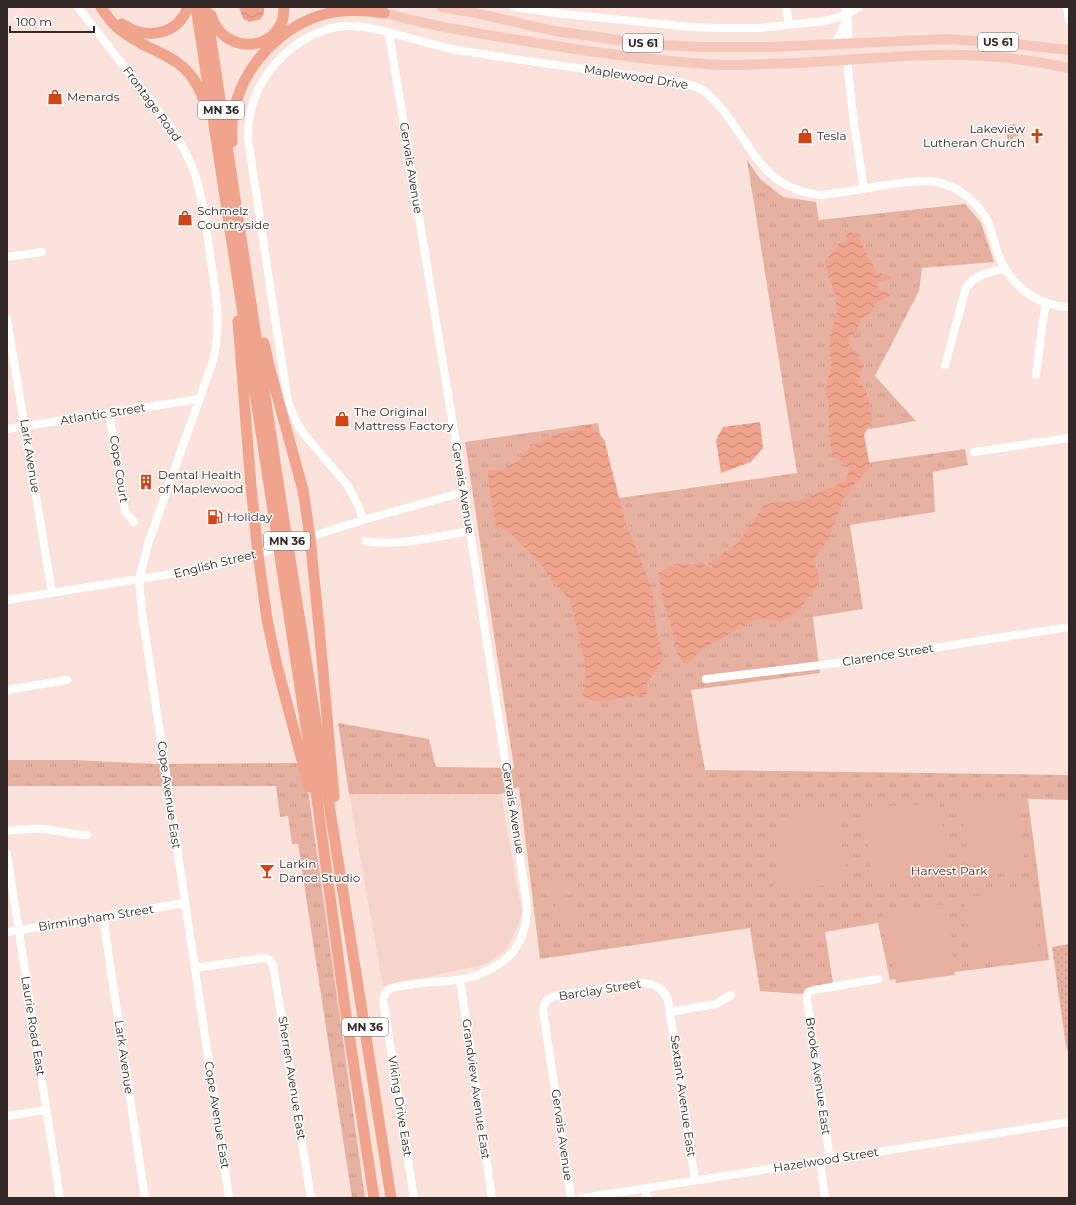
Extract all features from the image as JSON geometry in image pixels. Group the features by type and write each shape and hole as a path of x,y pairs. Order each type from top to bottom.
{"highway":[{"path":"101,7 112,22 126,35 173,59 189,73 203,96 218,151"},
{"path":"110,7 116,17 128,28 141,33 149,34 171,28 182,18 188,7"},
{"name":"MN 36","path":"196,7 316,792 345,1008 374,1198"},
{"path":"207,7 215,26 224,36 237,43 251,45 266,40 277,30 283,18 284,7"},
{"name":"MN 36","path":"207,7 239,226 320,751 373,1076 391,1198"},
{"path":"237,212 231,136 232,121 241,88 254,65 279,38 301,24 314,18 348,11 384,13"},
{"path":"239,226 269,366 300,477 304,538 320,637 337,826 337,856"},
{"path":"236,273 239,351 246,436 263,552 267,619 272,647 312,799 330,891"}],"main road":[{"name":"US 61","path":"366,7 384,13 440,26 552,46 658,60 707,64 766,64 935,55 970,56 1027,61 1069,68"},
{"name":"US 61","path":"441,7 476,13 554,31 655,44 735,48 947,39 1006,43 1069,50"},
{"path":"847,60 848,43"}],"street":[{"name":"Frontage Road","path":"78,7 170,126 184,149 196,176 204,208 218,318 217,344 214,358 199,399"},
{"path":"515,7 555,14 688,27 748,28 836,18 846,10 859,7"},
{"path":"786,7 789,24"},
{"path":"1067,7 1069,20"},
{"path":"834,44 842,34 846,10"},
{"path":"846,10 848,43"},
{"name":"Maplewood Drive","path":"363,520 359,507 348,486 304,434 298,425 288,402 249,152 249,124 254,101 267,74 284,56 302,41 320,32 339,27 361,26 450,48 503,58 685,83 704,91 718,103 766,170 782,183 800,192 822,195 920,180 938,182 957,190 970,199 984,215 992,232 997,252 1005,269 1019,287 1046,304"},
{"name":"Gervais Avenue","path":"389,33 464,492 527,905 524,934 514,952 496,967 485,972"},
{"path":"847,60 854,124 864,189"},
{"path":"849,76 855,63 860,60"},
{"path":"7,258 42,252"},
{"path":"945,365 964,295 970,283 981,274 1005,269"},
{"path":"1036,375 1046,304 1069,308"},
{"name":"Lark Avenue","path":"7,319 52,593"},
{"name":"Atlantic Street","path":"7,429 199,399"},
{"name":"Cope Avenue East","path":"199,399 148,544 139,580 142,612 230,1198"},
{"name":"Cope Court","path":"109,413 125,511 134,522"},
{"path":"974,452 1069,438"},
{"name":"English Street","path":"7,600 205,569 363,520 464,492"},
{"path":"366,541 376,543 408,541 470,531"},
{"name":"Clarence Street","path":"706,679 830,664 1069,627"},
{"path":"7,690 67,680"},
{"path":"7,831 45,829 87,835"},
{"name":"Laurie Road East","path":"7,854 60,1198"},
{"name":"Birmingham Street","path":"7,932 185,903"},
{"name":"Lark Avenue","path":"103,917 145,1198"},
{"name":"Sherren Avenue East","path":"195,968 264,958 270,960 274,965 311,1198"},
{"path":"433,981 440,977 474,972 485,972"},
{"path":"433,981 441,982 474,977 485,972"},
{"name":"Grandview Avenue East","path":"460,979 492,1198"},
{"name":"Brooks Avenue East","path":"830,1159 807,999 808,992 878,979"},
{"name":"Viking Drive East","path":"414,1198 383,999 388,991 394,988 433,981"},
{"name":"Barclay Street","path":"546,1001 555,996 647,983 658,987 663,991 668,1000 670,1012"},
{"path":"670,1012 716,1004 731,995"},
{"name":"Gervais Avenue","path":"546,1001 543,1010 571,1198"},
{"name":"Sextant Avenue East","path":"670,1012 696,1180"},
{"path":"7,1116 46,1110"},
{"name":"Hazelwood Street","path":"583,1198 1069,1122"},
{"path":"820,1161 825,1198"},
{"path":"645,1188 647,1198"}],"shaded area":[{"path":"349,794 501,794 522,914 515,932 505,950 487,964 383,986"}],"green space":[{"path":"1016,124 1018,136 1013,137 1013,141 1008,142 1005,126"},
{"name":"Harvest Park","path":"747,160 760,179 783,197 816,202 819,220 965,204 981,223 994,262 922,268 919,291 875,376 916,421 864,430 865,463 965,449 968,465 933,472 935,512 850,525 863,609 813,617 820,673 691,690 705,770 1069,775 1069,800 1028,799 1049,960 890,980 878,923 825,932 833,983 801,994 760,991 750,928 540,959 519,787 501,794 349,794 338,723 429,739 436,767 514,768 465,442 598,423 612,499 797,473"},
{"path":"7,760 74,760 156,764 297,763 309,796 365,1198 352,1198 298,844 292,844 288,816 280,817 276,786 7,786"},
{"path":"1019,802 1025,870 973,878 959,804"},
{"path":"939,804 948,881 910,885 894,882 873,883 862,807"},
{"path":"836,807 848,882 772,893 784,817"},
{"path":"577,879 579,893 548,898 546,884"},
{"path":"1031,888 1039,955 973,964 964,898"},
{"path":"574,897 576,906 556,909 554,900"},
{"path":"947,904 955,975 896,983 883,914"},
{"path":"576,910 577,919 557,922 556,913"},
{"path":"1069,944 1069,1054 1066,1046 1052,947"}],"water":[{"path":"239,7 264,7 264,13 261,19 250,22 243,19"},
{"path":"847,230 859,238 877,274 887,275 891,278 877,284 878,290 893,294 875,304 873,311 860,320 856,332 849,337 849,344 864,365 858,382 866,389 872,419 864,435 870,466 844,498 827,542 817,554 814,561 820,581 800,609 781,622 757,619 706,647 685,665 677,653 670,622 663,602 658,573 676,564 706,565 737,544 764,504 803,500 845,481 850,469 832,454 829,431 829,407 826,388 831,367 830,341 837,311 835,294 827,272 825,261 839,243 846,242"},
{"path":"760,422 763,448 751,462 721,473 716,440 723,427"},
{"path":"590,424 605,441 626,524 652,590 657,633 664,659 647,683 647,694 613,699 606,702 593,701 582,696 586,679 584,658 570,598 554,584 541,564 507,530 496,527 488,477 488,470 503,470 516,462 530,447 551,436"}],"place":[{"name":"Menards","path":"55,97"},
{"name":"Tesla","path":"805,136"},
{"name":"Lakeview Lutheran Church","path":"1037,136"},
{"name":"Schmelz Countryside","path":"185,218"},
{"name":"The Original Mattress Factory","path":"342,419"},
{"name":"Dental Health of Maplewood","path":"146,482"},
{"name":"Holiday","path":"215,517"},
{"name":"Larkin Dance Studio","path":"267,871"}]}
